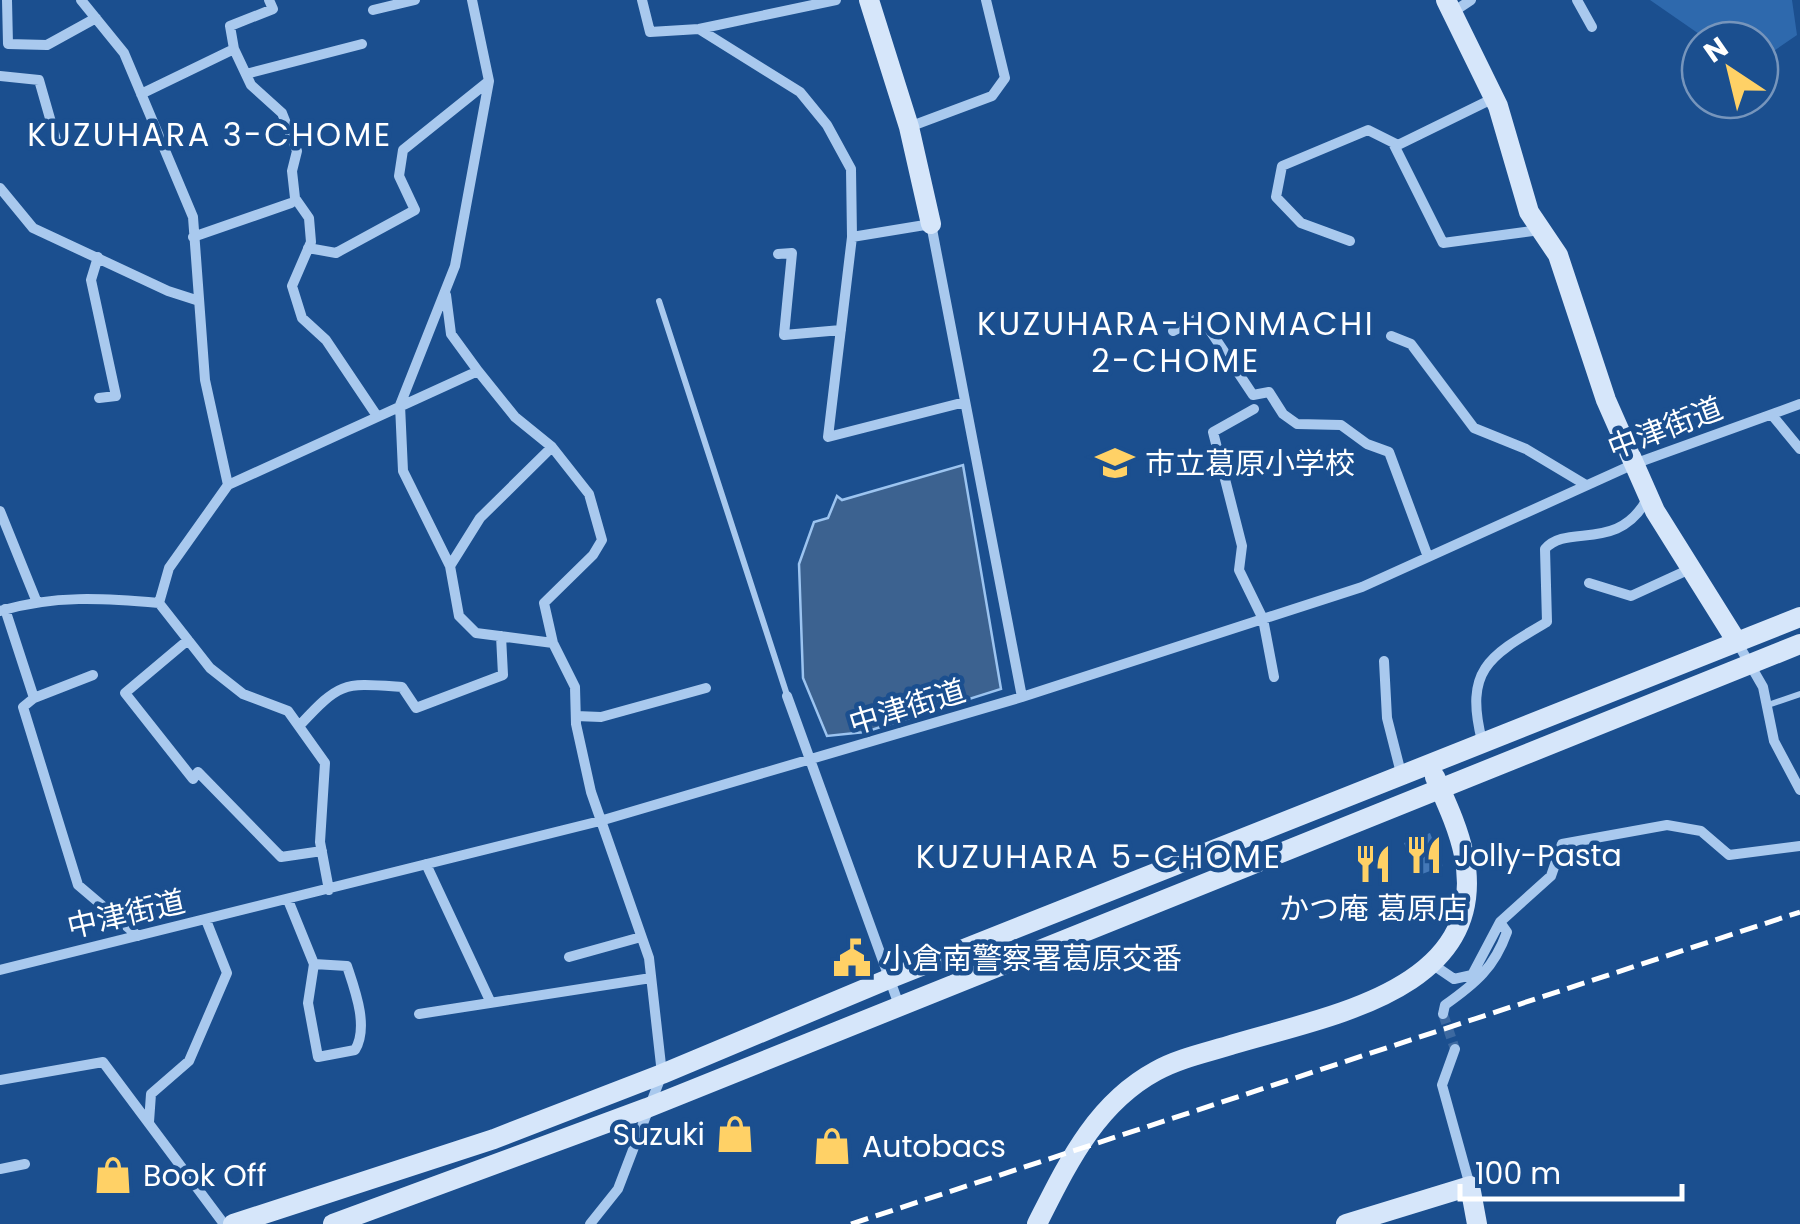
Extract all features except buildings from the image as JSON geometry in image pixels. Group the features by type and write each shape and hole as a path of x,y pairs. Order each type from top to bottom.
{"street":[{"path":"7,0 8,44 47,46 96,18"},
{"path":"80,0 124,53 192,216 205,380 228,485"},
{"path":"270,0 273,9 230,26 234,49 251,86 282,113 297,151 292,171 295,198 308,218 308,248 292,286 302,318 326,340 377,416"},
{"path":"373,10 415,0"},
{"path":"472,0 489,81 454,266 400,405 403,471 450,566 459,616 476,633 553,643"},
{"path":"642,0 650,32 699,30 836,0"},
{"path":"869,0 910,127 1022,697"},
{"path":"910,127 992,96 1004,78 986,0"},
{"path":"1471,0 1449,6 1494,98 1529,212 1558,256 1606,400 1648,496 1763,686 1774,742 1800,790"},
{"path":"1577,0 1592,27"},
{"path":"699,30 800,92 827,126 851,170 852,238 828,437 965,402"},
{"path":"246,74 362,44"},
{"path":"141,94 234,49"},
{"path":"0,76 38,80 57,144"},
{"path":"308,248 336,252 415,210 399,176 403,150 489,81"},
{"path":"1350,241 1301,222 1276,197 1282,166 1368,130 1398,144 1494,98"},
{"path":"1392,142 1443,243 1540,230"},
{"path":"0,188 33,228 168,292 196,300"},
{"path":"194,238 291,203"},
{"path":"852,238 930,224"},
{"path":"778,254 792,253 784,335 840,330"},
{"path":"98,258 90,280 116,396 99,398"},
{"path":"446,290 451,334 516,416 552,447 590,494 602,540 593,555 544,603 553,643 575,687 576,716 600,820 641,937 651,978 662,1074 618,1189 590,1224"},
{"path":"1173,331 1200,318 1253,394 1269,392 1283,414 1297,424 1341,425 1367,444 1389,452 1428,557"},
{"path":"1390,336 1410,344 1474,428 1526,449 1586,486"},
{"path":"159,603 169,568 228,485 478,371"},
{"name":"中津街道","path":"0,970 600,820 814,762 1022,697 1362,586 1634,464 1800,404"},
{"path":"1254,409 1212,432 1242,546 1240,570 1263,619 1274,677"},
{"path":"1772,414 1800,449"},
{"path":"450,566 480,518 552,447"},
{"path":"1482,742 1476,716 1478,678 1494,653 1547,622 1546,549 1553,540 1599,537 1621,526 1648,496"},
{"path":"0,511 36,600"},
{"path":"1588,583 1631,596 1690,570"},
{"path":"34,698 3,610 36,600 93,596 159,603 210,668 244,694 288,711 326,762 322,851 329,890"},
{"path":"233,1224 494,1138 662,1074 890,978 1800,617"},
{"path":"300,725 333,690 355,684 402,686 416,708 482,686 503,674 501,636"},
{"path":"188,640 125,693 193,779 198,772 281,856 322,851"},
{"path":"333,1224 646,1108 1800,644"},
{"path":"1384,661 1387,718 1402,773"},
{"path":"93,676 34,698 22,707 78,885 138,936"},
{"path":"576,716 601,717 706,688"},
{"path":"788,696 899,1005"},
{"path":"1038,1224 1088,1130 1132,1086 1184,1060 1383,999 1432,964 1461,916 1466,887 1464,857 1429,762"},
{"path":"1432,964 1454,979 1472,975 1500,922 1552,876 1562,844 1668,825 1701,831 1730,855 1800,846"},
{"path":"426,864 492,1002"},
{"path":"288,900 314,964 308,1003 318,1057 355,1050 361,1040 360,1025 357,994 347,966 314,964"},
{"path":"148,1123 151,1094 189,1060 228,973 206,920"},
{"path":"1443,1014 1445,1005 1476,984 1496,962 1507,932 1500,922"},
{"path":"570,957 641,937"},
{"path":"419,1014 651,978"},
{"path":"1455,1049 1442,1085 1477,1224"},
{"path":"0,1080 102,1062 224,1224"},
{"path":"0,1169 25,1164"},
{"path":"1346,1224 1470,1186"}],"lane":[{"path":"659,301 788,696"},
{"path":"1767,706 1800,694"}],"shaded area":[{"path":"1650,0 1792,0 1797,35 1780,47 1780,20 1680,21"},
{"path":"963,465 1001,689 865,732 827,736 803,678 799,564 814,522 828,518 837,496 842,500"}],"tunnel":[{"path":"1443,1014 1455,1049"}],"railway":[{"path":"851,1224 1800,912"}],"place":[{"name":"市立葛原小学校","path":"1115,463"},
{"name":"Jolly-Pasta","path":"1424,855"},
{"name":"かつ庵 葛原店","path":"1373,864"},
{"name":"小倉南警察署葛原交番","path":"852,958"},
{"name":"Suzuki","path":"735,1134"},
{"name":"Autobacs","path":"832,1146"},
{"name":"Book Off","path":"113,1175"}],"district":[{"name":"KUZUHARA 3-CHOME","path":"210,134"},
{"name":"KUZUHARA-HONMACHI 2-CHOME","path":"1176,342"},
{"name":"KUZUHARA 5-CHOME","path":"1099,856"}]}
